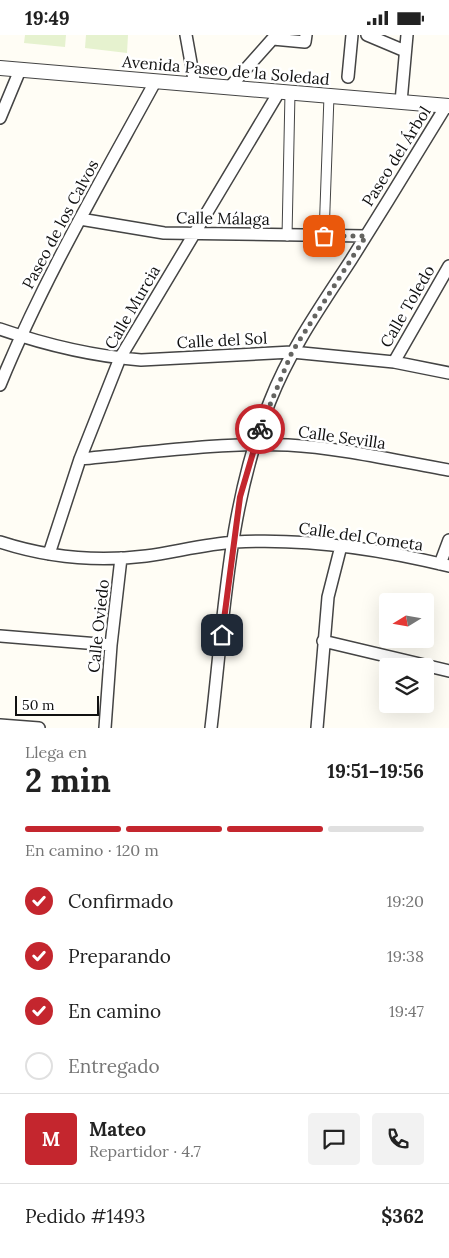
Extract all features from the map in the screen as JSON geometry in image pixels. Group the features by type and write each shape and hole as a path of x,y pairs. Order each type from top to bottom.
{"street":[{"path":"186,35 195,85"},
{"path":"229,88 274,37 305,43 306,35"},
{"path":"348,77 352,35"},
{"path":"367,35 405,51"},
{"path":"401,102 407,35"},
{"name":"Avenida Paseo de la Soledad","path":"0,68 448,106"},
{"path":"0,118 20,70"},
{"name":"Paseo de los Calvos","path":"0,385 20,336 80,219 155,82"},
{"path":"285,92 287,236"},
{"name":"Calle Murcia","path":"49,554 80,459 120,358 194,234 285,92"},
{"path":"324,236 329,96"},
{"name":"Paseo del Árbol","path":"211,728 240,497 254,445 270,401 292,352 448,106"},
{"name":"Calle Málaga","path":"80,219 130,229 194,234 366,236"},
{"name":"Calle Toledo","path":"394,361 448,271"},
{"name":"Calle del Sol","path":"0,329 61,347 120,358 141,360 292,352 394,361 449,373"},
{"name":"Calle Sevilla","path":"80,459 254,445 315,447 449,471"},
{"path":"445,565 449,540"},
{"name":"Calle del Cometa","path":"0,542 49,554 84,558 121,558 233,543 289,542 341,546 445,565"},
{"path":"317,728 328,597 341,546"},
{"name":"Calle Oviedo","path":"106,728 110,645 121,558"},
{"path":"0,636 110,645"},
{"path":"323,641 449,671"},
{"path":"0,725 39,728"}],"green space":[{"path":"25,35 66,35 65,47 24,43"},
{"path":"86,35 128,35 127,53 85,48"}],"way so far":[{"path":"260,429 270,401 292,352 366,236 324,236"}],"route":[{"path":"222,635 240,497 260,429"}]}
